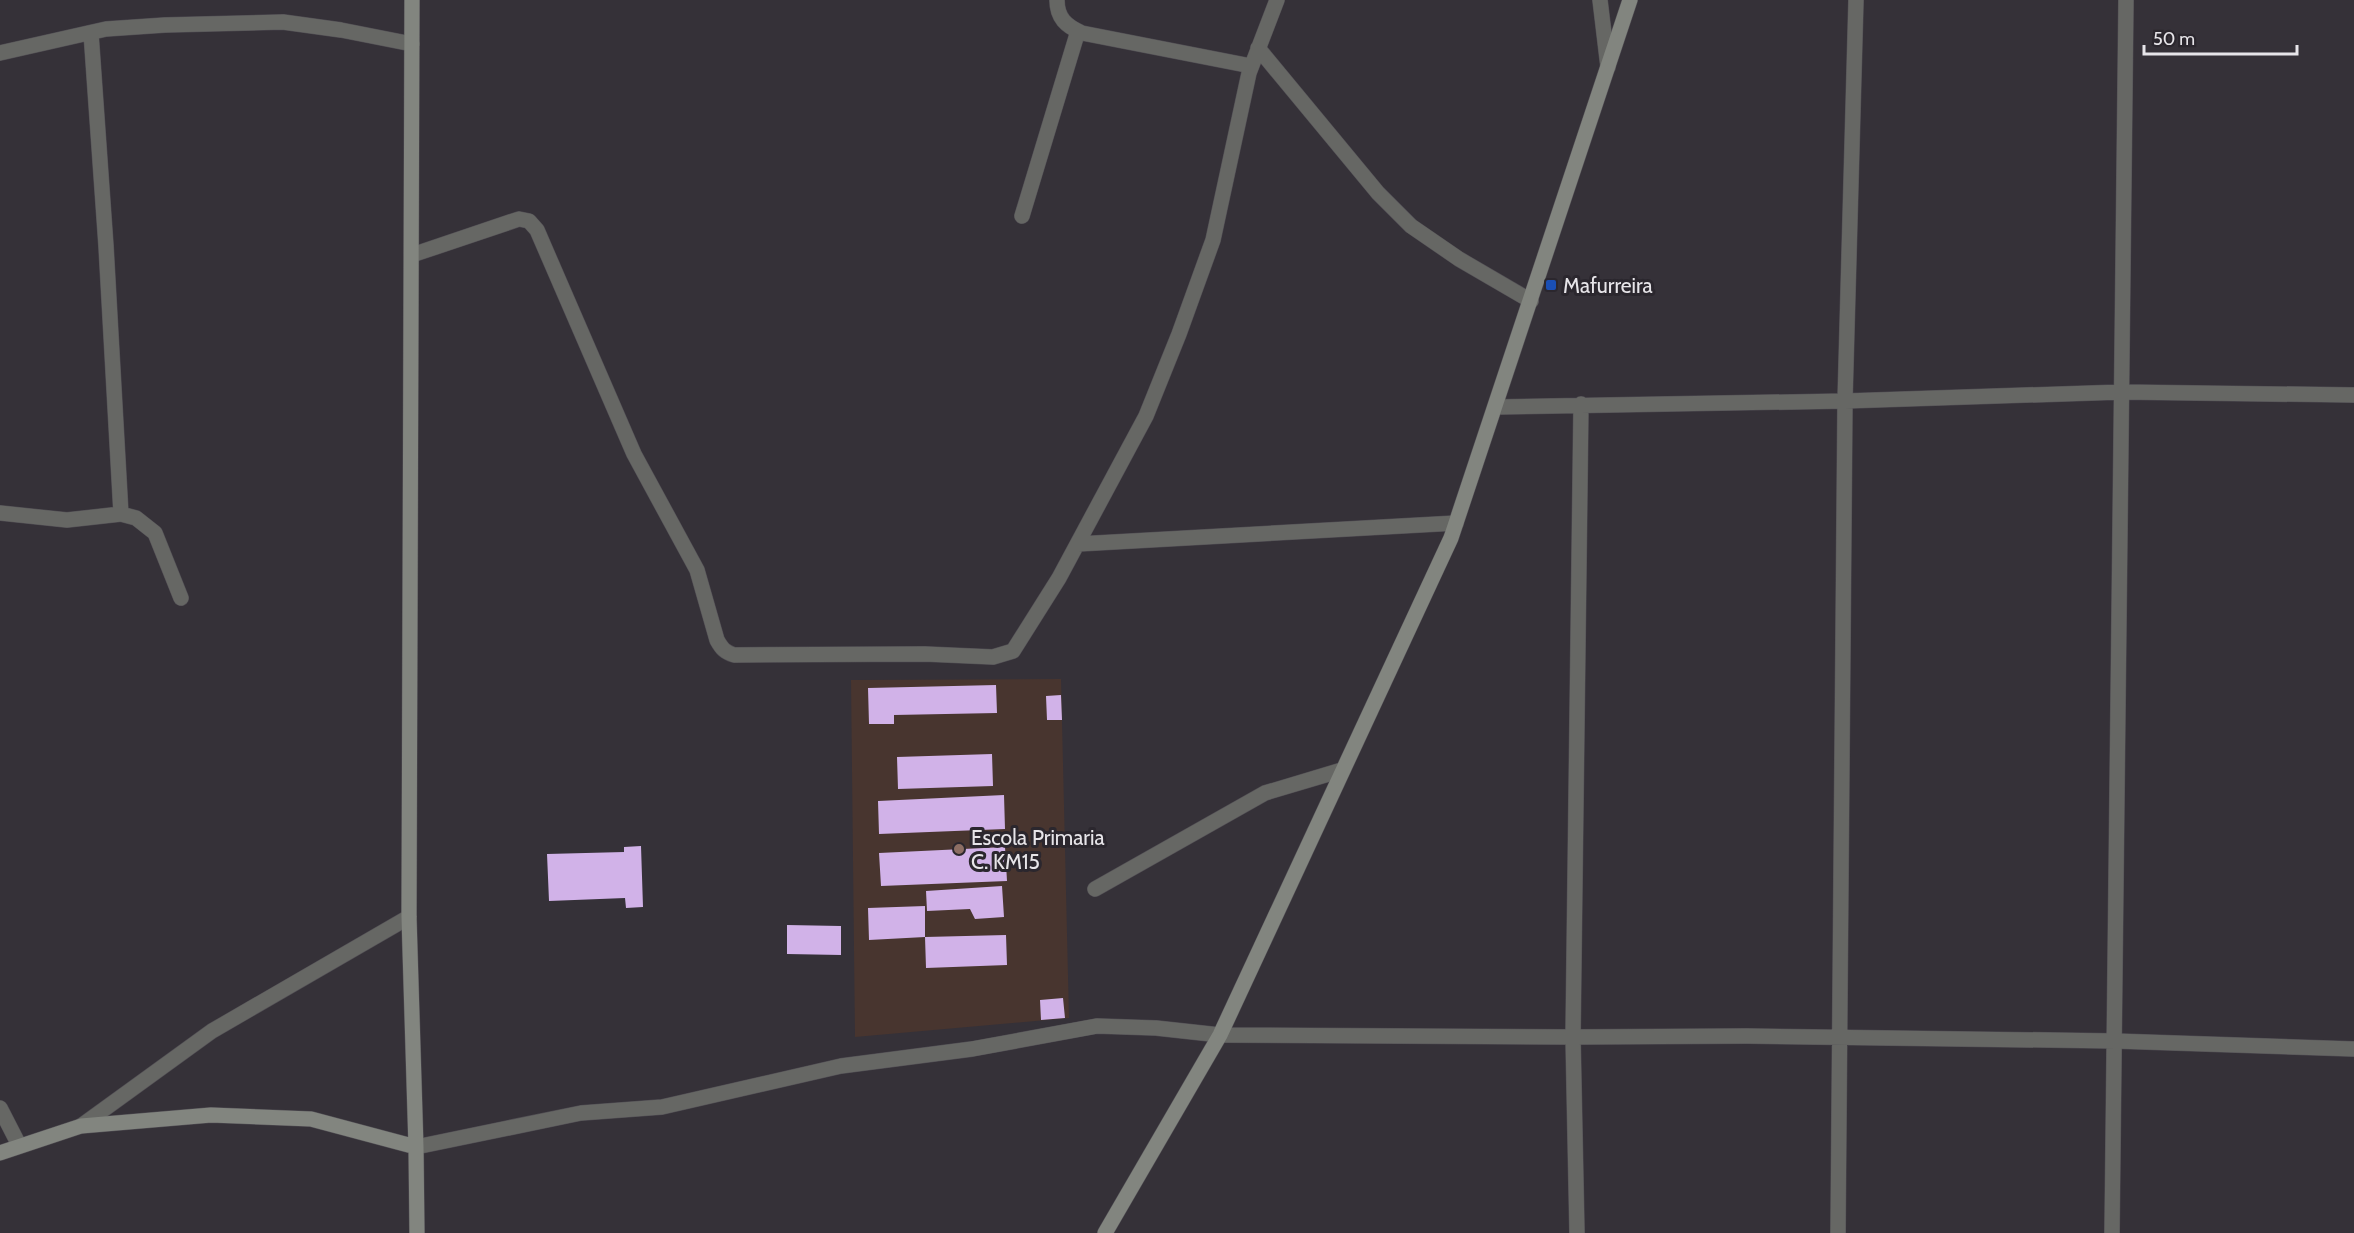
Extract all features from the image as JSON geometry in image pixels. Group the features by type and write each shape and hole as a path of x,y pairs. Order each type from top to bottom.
{"street":[{"path":"412,0 409,917 417,1233"},
{"path":"1057,0 1057,10 1063,22 1078,32 1251,66"},
{"path":"412,255 519,219 530,221 537,230 634,454 697,570 717,640 722,648 734,655 925,654 993,657 1013,651 1023,638 1078,544 1146,416 1213,240 1251,66 1277,0"},
{"path":"1600,0 1608,67"},
{"path":"1105,1233 1220,1035 1451,538 1630,0"},
{"path":"1838,1233 1845,400 1856,0"},
{"path":"2112,1233 2126,0"},
{"path":"0,53 106,29 283,22 341,30 412,44"},
{"path":"1022,216 1078,32"},
{"path":"91,33 121,514"},
{"path":"1258,48 1378,194 1411,226 1459,259 1531,302"},
{"path":"1496,407 2121,392 2354,395"},
{"path":"1577,1233 1573,1038 1581,404"},
{"path":"0,513 67,520 121,514 136,518 155,533 181,598"},
{"path":"1078,544 1456,523"},
{"path":"1095,889 1265,793 1342,770"},
{"path":"81,1126 212,1031 409,917"},
{"path":"0,1153 81,1126 211,1115 311,1119 416,1147 581,1113 662,1107 840,1066 972,1049 1097,1026 1156,1028 1220,1035 1573,1038 1840,1037 2115,1041 2354,1049"},
{"path":"0,1108 19,1145"}],"shaded area":[{"name":"Escola Primaria C. KM15","path":"1061,679 1069,1018 855,1037 851,680"}],"building":[{"path":"996,685 997,713 894,715 894,724 869,724 868,688"},
{"path":"1061,695 1062,720 1047,720 1046,696"},
{"path":"992,754 993,786 898,789 897,757"},
{"path":"1004,795 1005,829 879,834 878,801"},
{"path":"641,846 643,907 626,908 625,898 549,901 547,854 624,852 624,847"},
{"path":"1005,847 1007,881 881,886 879,853"},
{"path":"1002,886 1004,917 975,919 970,909 927,911 926,891"},
{"path":"925,906 925,937 869,940 868,908"},
{"path":"787,925 841,926 841,955 787,954"},
{"path":"1006,935 1007,965 926,968 925,937"},
{"path":"1063,998 1065,1018 1041,1020 1040,1000"}],"place":[{"name":"Mafurreira","path":"1551,285"},
{"name":"Escola Primaria C. KM15","path":"959,849"}]}
